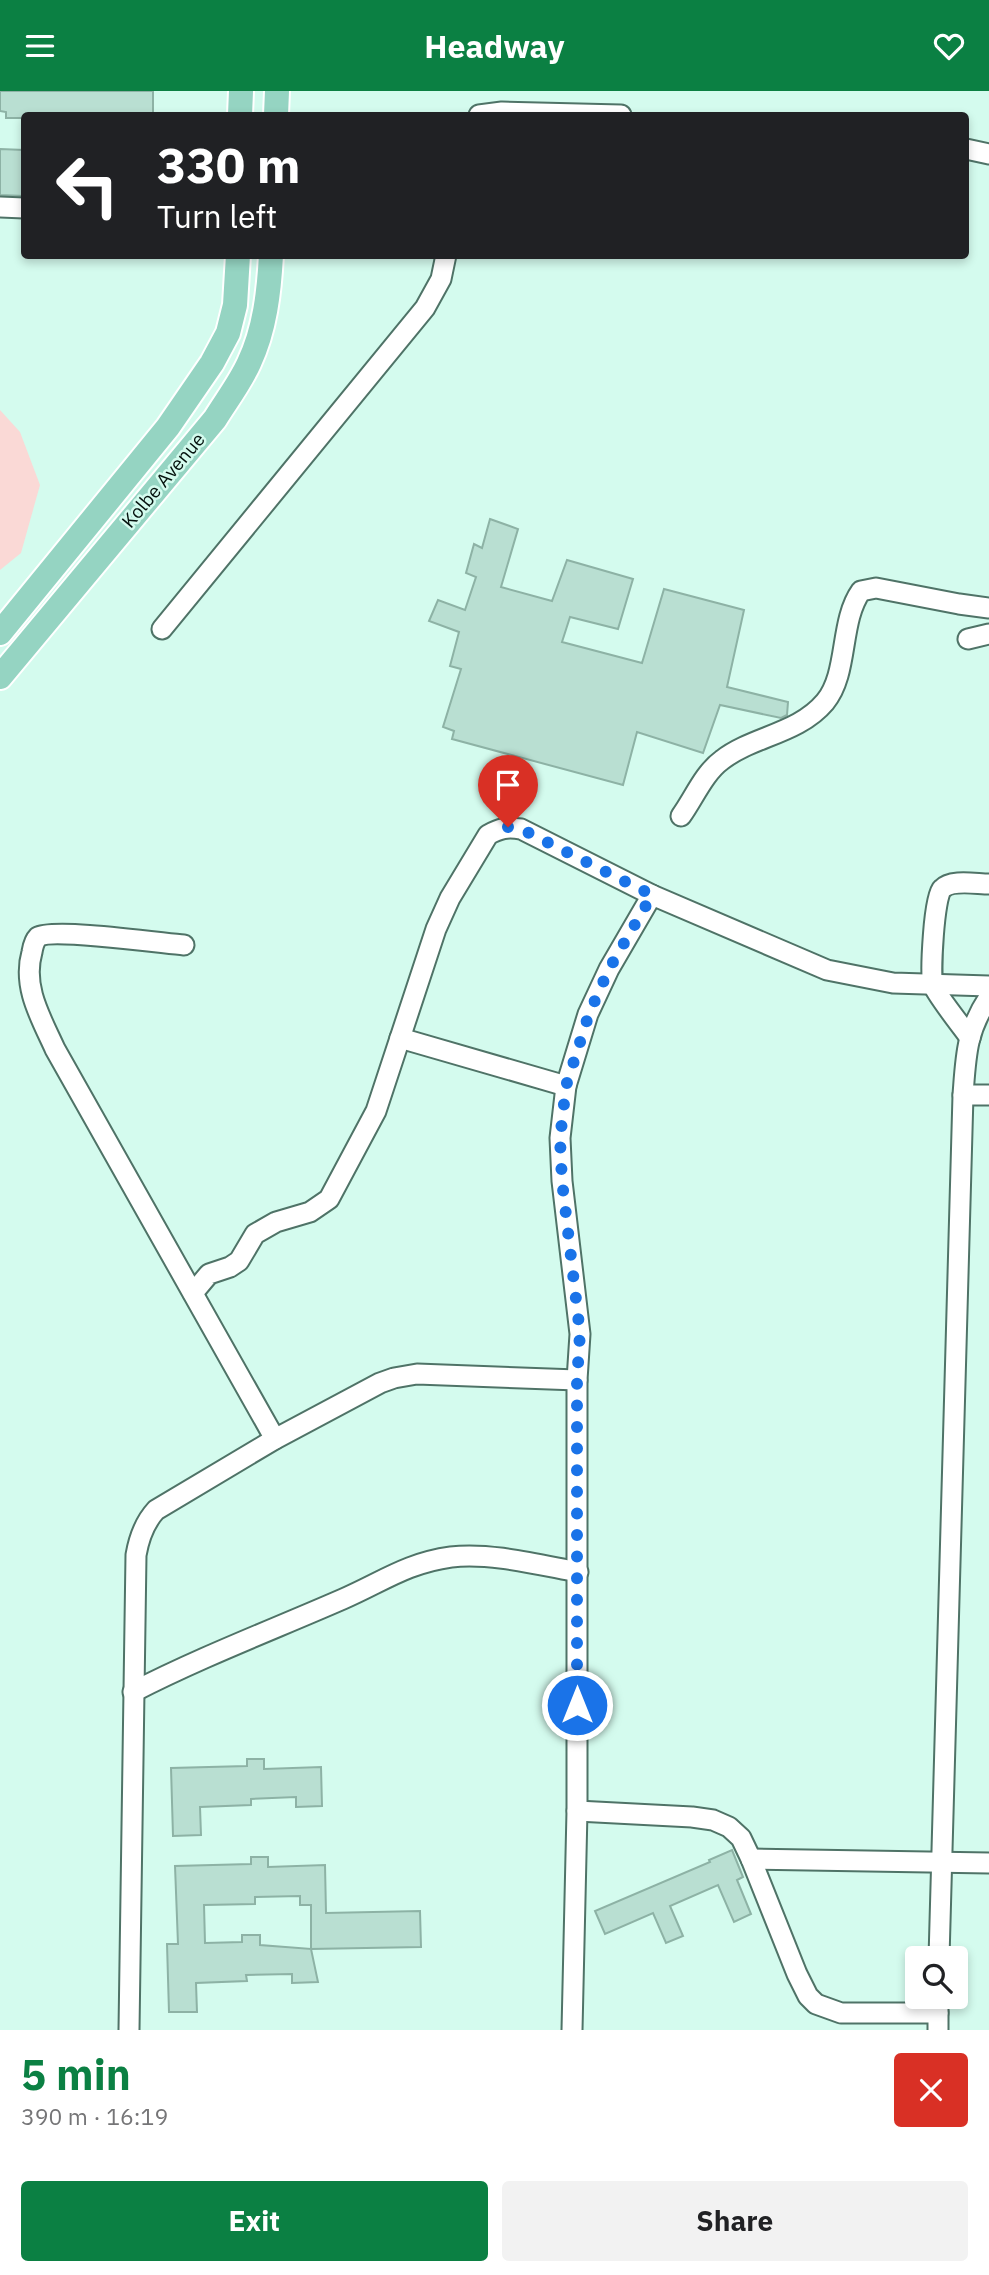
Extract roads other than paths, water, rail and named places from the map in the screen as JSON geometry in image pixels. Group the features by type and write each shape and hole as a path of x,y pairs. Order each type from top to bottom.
{"main road":[{"path":"240,112 241,91"},
{"path":"276,112 277,91"},
{"name":"Kolbe Avenue","path":"0,633 168,426 212,363 228,333 235,305 238,259"},
{"name":"Kolbe Avenue","path":"0,677 215,419 249,363 261,331 269,294 271,259"}],"street":[{"path":"969,150 989,154"},
{"path":"0,208 21,208"},
{"path":"162,629 425,307 441,279 445,259"},
{"path":"681,816 719,761 784,731 817,711 827,700 834,683 851,614 861,591 876,588 989,608"},
{"path":"968,639 989,634"},
{"path":"193,1293 209,1274 239,1261 255,1234 276,1222 310,1212 329,1199 376,1111 423,964 450,898 488,835 498,829 521,829 652,895 827,970 893,983 989,986"},
{"path":"970,1038 933,985 935,909 938,894 950,884 989,884"},
{"path":"572,2030 577,1811 577,1380 580,1333 562,1181 560,1139 566,1086 589,1014 609,969 652,895"},
{"path":"184,945 48,934 40,936 35,941 29,974 30,990 55,1049 275,1439"},
{"path":"939,1946 963,1095 974,1021 989,997"},
{"path":"400,1038 566,1086"},
{"path":"963,1095 989,1095"},
{"path":"129,2030 136,1555 149,1518 156,1510 275,1439 394,1378 417,1374 577,1380"},
{"path":"133,1692 178,1669 425,1562 476,1557 578,1572"},
{"path":"577,1811 713,1820 729,1827 741,1839 751,1859 797,1974 808,1996 816,2004 841,2013 938,2013"},
{"path":"751,1859 989,1863"}]}
